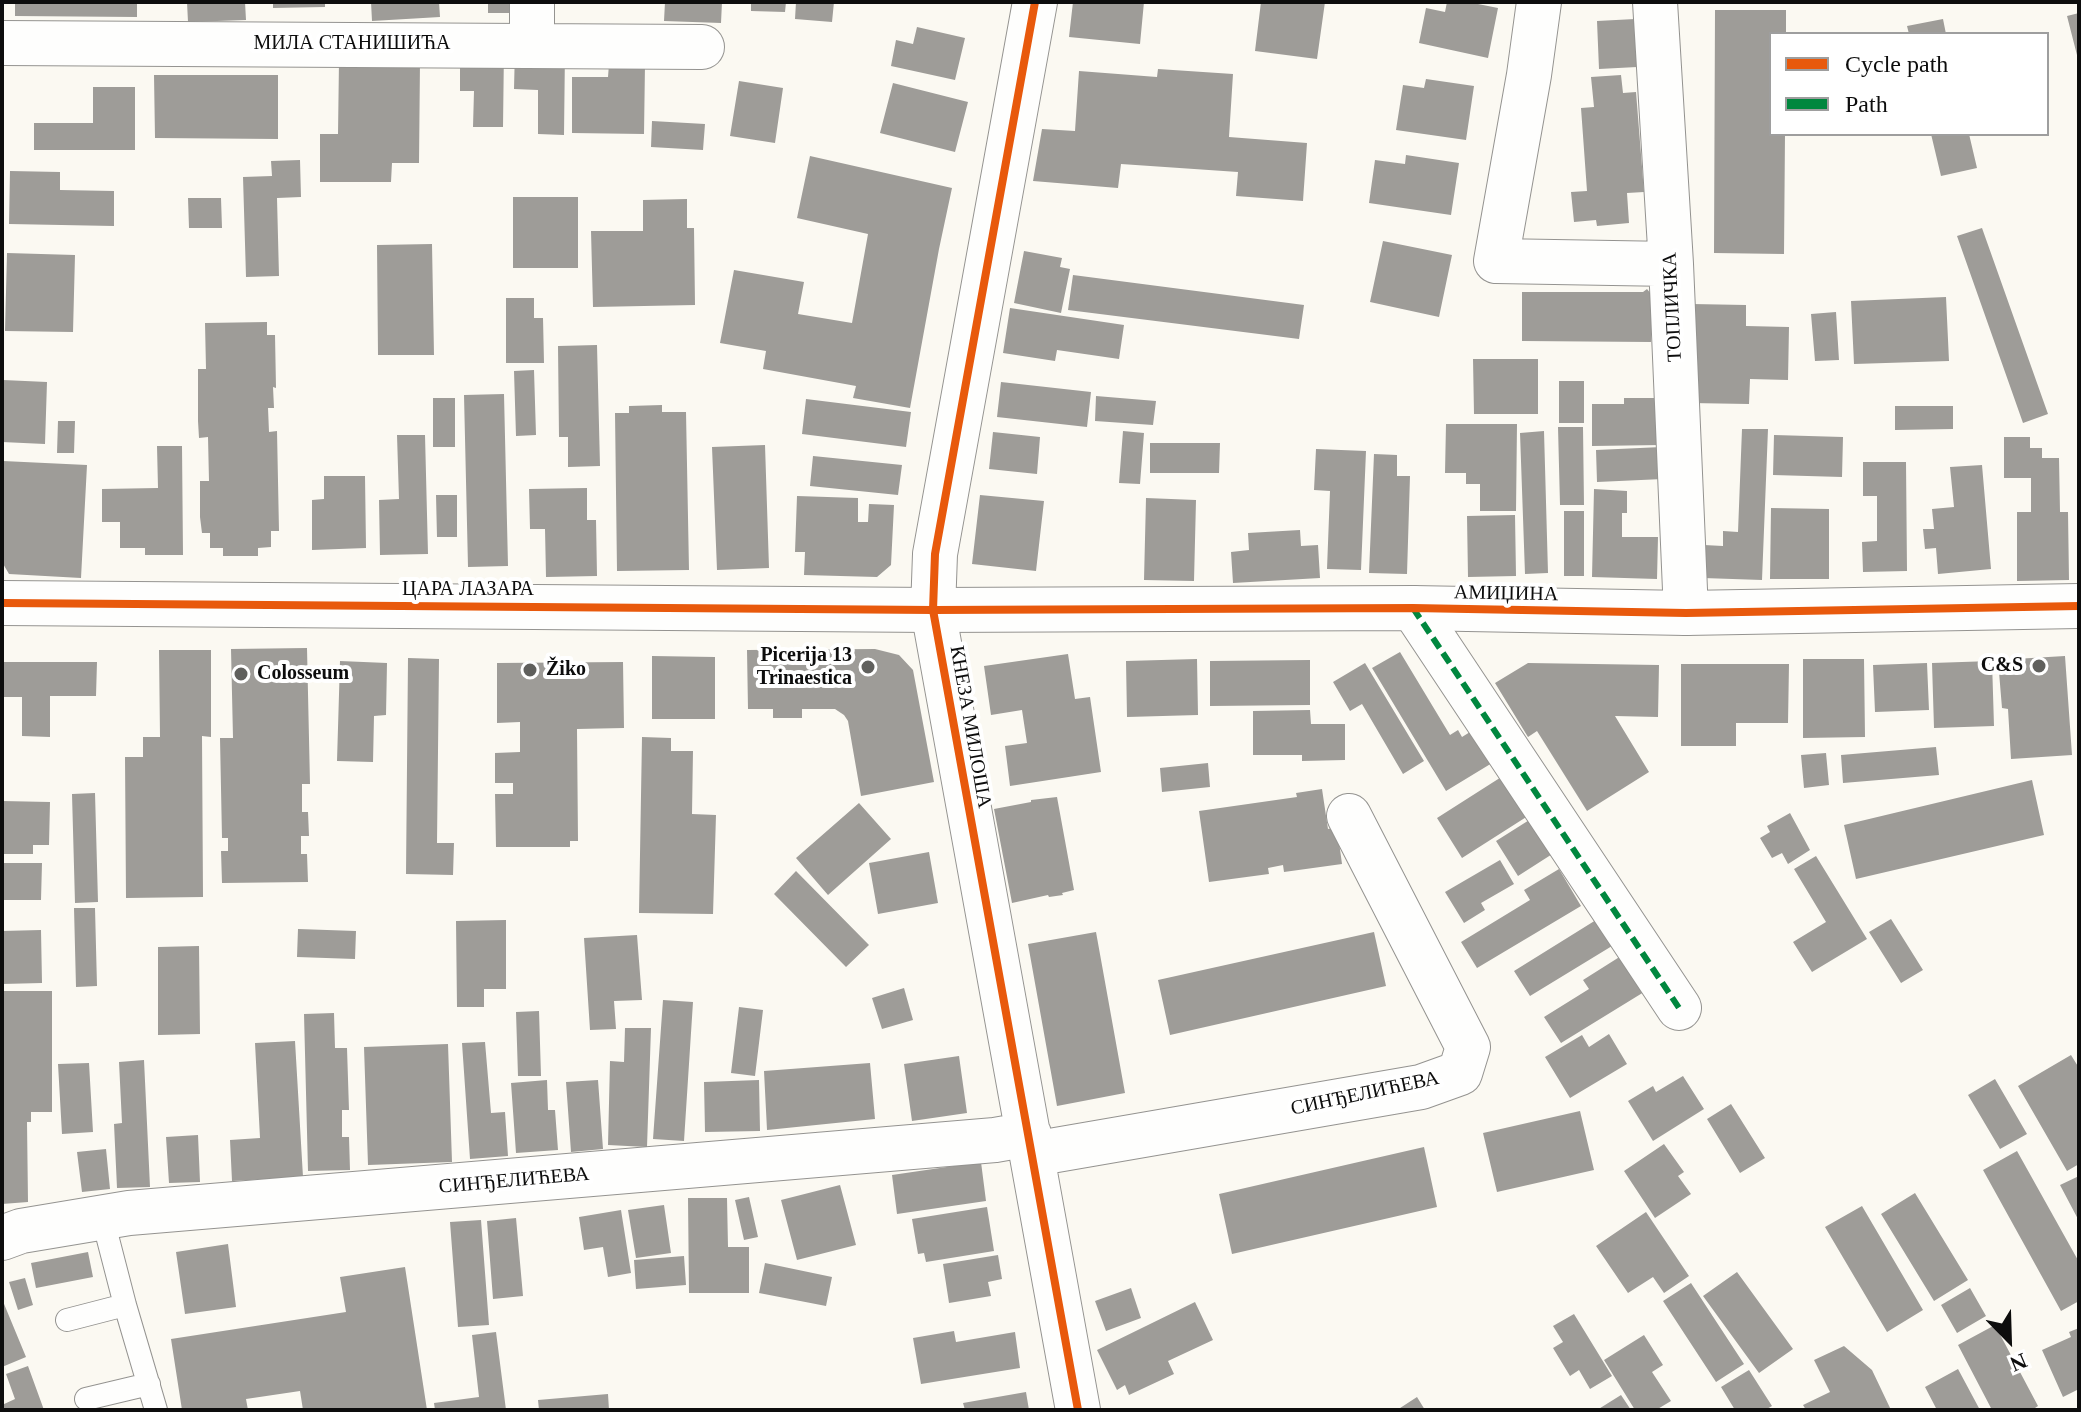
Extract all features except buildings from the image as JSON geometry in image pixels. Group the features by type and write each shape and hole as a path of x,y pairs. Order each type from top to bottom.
{"street":[{"path":"532,2 532,45"},
{"name":"КНЕЗА МИЛОША","path":"1035,2 935,554 933,610 1078,1410"},
{"path":"1539,2 1496,261 1671,264"},
{"name":"ТОПЛИЧКА","path":"1655,2 1671,264 1686,613"},
{"name":"МИЛА СТАНИШИЋА","path":"2,43 702,47"},
{"name":"ЦАРА ЛАЗАРА","path":"2,603 933,610"},
{"name":"АМИЏИНА","path":"933,610 1413,608 1686,613 2079,606"},
{"path":"1413,608 1679,1008"},
{"name":"СИНЂЕЛИЋЕВА","path":"2,1238 21,1231 102,1216 995,1140 1031,1144 1421,1087 1460,1073 1468,1047 1349,816"}],"lane":[{"path":"102,1216 156,1410"},
{"path":"67,1320 125,1305"},
{"path":"86,1399 149,1384"}],"marked path":[{"path":"1413,608 1679,1008"}],"cycle path":[{"path":"1035,2 935,554 933,610 1078,1410"},
{"path":"2,603 933,610 1413,608 1686,613 2079,606"}],"place":[{"name":"C&S","path":"2039,666"},
{"name":"Picerija 13 Trinaestica","path":"868,667"},
{"name":"Žiko","path":"530,670"},
{"name":"Colosseum","path":"241,674"}]}
